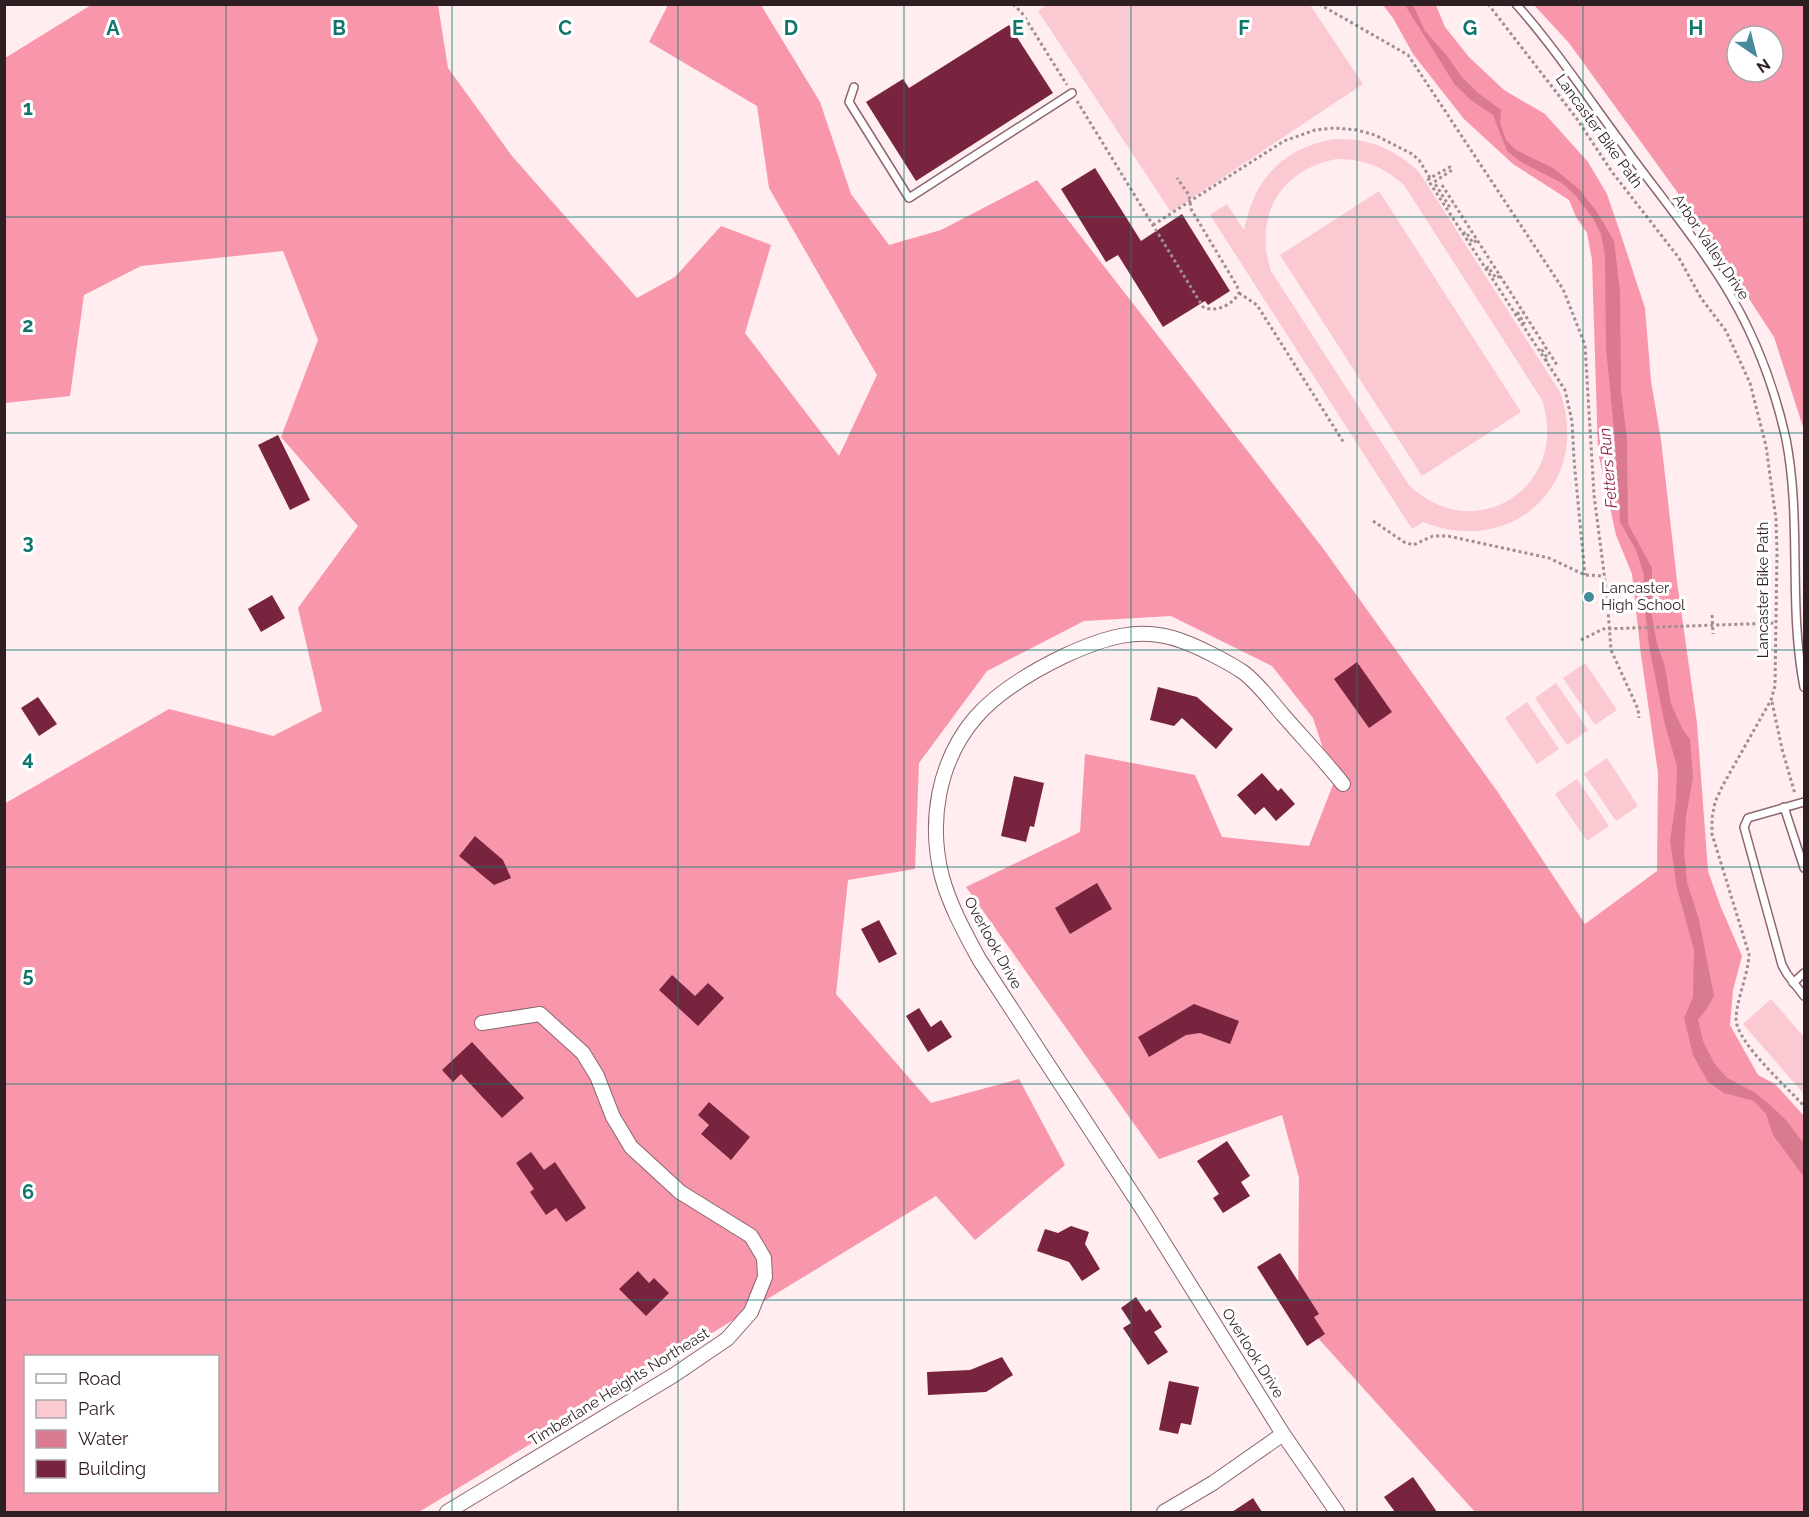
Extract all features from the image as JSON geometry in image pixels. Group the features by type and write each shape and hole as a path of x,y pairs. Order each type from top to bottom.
{"street":[{"name":"Overlook Drive","path":"1337,1512 1283,1434 1145,1213 1029,1039 979,959 957,917 942,876 937,848 937,801 946,769 962,736 992,701 1030,674 1093,643 1114,636 1138,633 1160,634 1181,640 1242,671 1317,751 1342,784"},
{"name":"Timberlane Heights Northeast","path":"447,1512 690,1365 728,1339 751,1312 762,1285 766,1267 762,1252 751,1236 680,1192 631,1147 613,1117 597,1076 583,1053 540,1014 482,1023"},
{"path":"1164,1512 1214,1483 1283,1434"}],"lane":[{"name":"Arbor Valley Drive","path":"1516,4 1703,255 1731,296 1753,341 1769,382 1786,440 1796,527 1798,647 1804,687"},
{"path":"854,87 849,102 909,198 1072,93"},
{"path":"1801,803 1748,818 1744,827 1782,965 1804,996"},
{"path":"1784,807 1804,868"},
{"path":"1793,983 1804,973"}],"path":[{"path":"1013,4 1022,13 1203,307 1213,310 1221,308 1239,293"},
{"path":"1319,4 1408,55 1563,289 1585,345 1593,495 1611,650 1638,709 1639,718"},
{"name":"Lancaster Bike Path","path":"1488,4 1578,119 1612,172 1679,258 1701,298 1726,331 1737,352 1750,383 1759,414 1771,476 1777,552 1775,686 1772,700 1715,802 1712,834 1749,954 1749,966 1737,1010 1738,1030 1746,1044 1804,1106"},
{"path":"1153,225 1284,141 1314,130 1334,128 1357,130 1375,135 1412,154 1419,160 1430,178 1428,180 1545,361 1561,382 1570,404 1585,575"},
{"path":"1430,178 1450,167 1452,170 1434,182 1449,206 1454,203"},
{"path":"1177,178 1189,195 1191,209 1239,293 1257,305 1344,443"},
{"path":"1442,185 1557,365"},
{"path":"1463,234 1466,232 1473,243 1477,240"},
{"path":"1486,269 1488,267 1496,278 1500,276"},
{"path":"1522,311 1518,313 1524,323 1522,324"},
{"path":"1545,347 1542,350 1548,359 1545,361"},
{"path":"1374,521 1404,542 1413,545 1433,536 1448,537 1549,558 1585,575 1604,576"},
{"path":"1712,615 1713,634"},
{"path":"1581,640 1591,634 1609,629 1775,623"},
{"path":"1772,700 1782,748 1801,803"}],"green space":[{"path":"1048,4 1310,5 1363,84 1171,212 1038,11"},
{"path":"1347,139 1381,146 1401,157 1419,172 1560,392 1567,425 1565,456 1554,483 1537,505 1514,521 1487,530 1456,530 1423,522 1412,529 1210,215 1227,204 1244,230 1255,196 1263,181 1286,158 1316,143","holes":["1347,159 1373,165 1389,173 1404,185 1542,400 1547,431 1543,459 1530,482 1511,499 1488,509 1462,511 1435,503 1409,485 1271,271 1266,251 1266,232 1269,214 1276,198 1300,173 1317,164"]},
{"path":"1379,191 1521,412 1422,476 1280,255"},
{"path":"1585,663 1617,710 1595,725 1563,678"},
{"path":"1556,683 1588,730 1567,745 1535,698"},
{"path":"1527,702 1559,749 1537,764 1505,718"},
{"path":"1607,758 1638,806 1616,821 1584,774"},
{"path":"1577,779 1609,826 1587,841 1555,794"},
{"path":"1771,999 1804,1037 1804,1094 1743,1024"}],"shaded area":[{"path":"91,5 438,5 448,68 512,156 637,298 675,277 721,226 771,245 745,333 839,456 877,375 769,188 757,106 649,42 668,5 761,5 820,102 851,194 889,245 941,230 1037,180 1322,547 1497,791 1585,924 1657,871 1658,773 1632,574 1616,535 1598,452 1592,260 1587,233 1576,217 1569,200 1513,164 1464,119 1413,54 1383,5 1436,5 1445,27 1469,57 1504,90 1545,114 1588,162 1607,194 1645,308 1651,381 1661,440 1677,581 1697,723 1708,871 1742,956 1733,990 1730,1025 1758,1075 1775,1084 1804,1116 1804,1512 1475,1512 1298,1316 1299,1178 1282,1115 1159,1159 966,887 1080,832 1085,754 1195,775 1222,837 1309,846 1334,782 1313,718 1272,666 1171,616 1084,621 987,671 919,763 915,869 848,880 836,994 931,1103 1019,1079 1065,1165 975,1240 936,1196 419,1512 5,1512 4,804 169,709 273,736 322,711 298,608 358,526 281,437 318,340 283,251 141,266 84,295 70,396 5,403 5,58"},
{"path":"1534,5 1804,5 1804,430 1774,337 1699,222 1569,43"}],"water":[{"path":"1405,5 1413,5 1425,31 1461,76 1477,92 1501,110 1500,123 1506,140 1516,150 1553,168 1579,189 1597,212 1614,241 1620,292 1621,391 1627,439 1628,524 1652,568 1651,611 1657,643 1665,667 1671,704 1683,730 1690,739 1693,777 1686,816 1684,852 1687,882 1699,920 1714,996 1698,1019 1703,1041 1714,1063 1727,1078 1754,1092 1769,1104 1786,1120 1804,1144 1804,1177 1773,1135 1766,1114 1754,1101 1724,1093 1708,1082 1693,1055 1684,1018 1693,997 1694,950 1677,888 1670,841 1676,801 1677,766 1665,725 1649,646 1643,590 1644,575 1636,550 1620,522 1606,348 1605,255 1601,234 1593,218 1562,183 1521,162 1507,151 1493,115 1471,100 1455,85"}],"building":[{"path":"1009,25 1053,93 916,181 866,102 903,79 909,88"},
{"path":"1095,168 1141,241 1182,214 1230,291 1208,305 1205,301 1163,327 1118,255 1106,262 1061,189"},
{"path":"278,435 310,500 290,510 258,445"},
{"path":"272,595 285,618 261,632 248,609"},
{"path":"1357,662 1392,712 1369,728 1334,679"},
{"path":"1158,687 1197,697 1233,729 1216,749 1182,718 1174,726 1150,720"},
{"path":"38,697 57,724 39,736 21,708"},
{"path":"1262,773 1278,791 1281,788 1295,804 1276,821 1264,807 1255,815 1237,795"},
{"path":"1014,776 1044,783 1034,827 1030,826 1026,842 1001,836"},
{"path":"475,836 503,860 511,878 494,885 459,856"},
{"path":"1097,883 1112,909 1070,934 1055,908"},
{"path":"879,920 897,954 879,963 861,929"},
{"path":"672,975 695,996 708,983 724,998 698,1026 659,990"},
{"path":"1194,1004 1239,1021 1230,1044 1200,1033 1186,1035 1149,1057 1138,1037"},
{"path":"919,1008 931,1027 941,1020 952,1037 928,1052 906,1016"},
{"path":"472,1042 524,1098 502,1118 461,1074 453,1082 442,1070"},
{"path":"709,1102 750,1137 731,1160 701,1134 709,1125 698,1115"},
{"path":"1227,1141 1250,1176 1241,1182 1250,1196 1223,1213 1213,1198 1219,1194 1197,1161"},
{"path":"531,1152 544,1170 555,1162 586,1208 566,1222 556,1208 546,1215 530,1192 534,1189 516,1163"},
{"path":"1071,1226 1089,1232 1085,1244 1100,1269 1082,1281 1069,1262 1037,1251 1045,1229 1058,1233"},
{"path":"1280,1253 1319,1314 1314,1317 1325,1334 1307,1346 1257,1267"},
{"path":"638,1271 649,1283 654,1278 669,1293 646,1316 619,1289"},
{"path":"1136,1297 1146,1312 1150,1309 1162,1327 1154,1332 1168,1352 1148,1365 1123,1328 1131,1323 1121,1308"},
{"path":"1002,1357 1013,1375 986,1392 928,1395 927,1372 970,1370"},
{"path":"1169,1381 1199,1387 1191,1425 1181,1423 1178,1434 1159,1430"},
{"path":"1413,1477 1437,1512 1395,1512 1384,1497"},
{"path":"1253,1498 1262,1512 1232,1512"}],"place":[{"name":"Lancaster High School","path":"1589,597"}],"water label":[{"name":"Fetters Run","path":"1608,468"}]}
